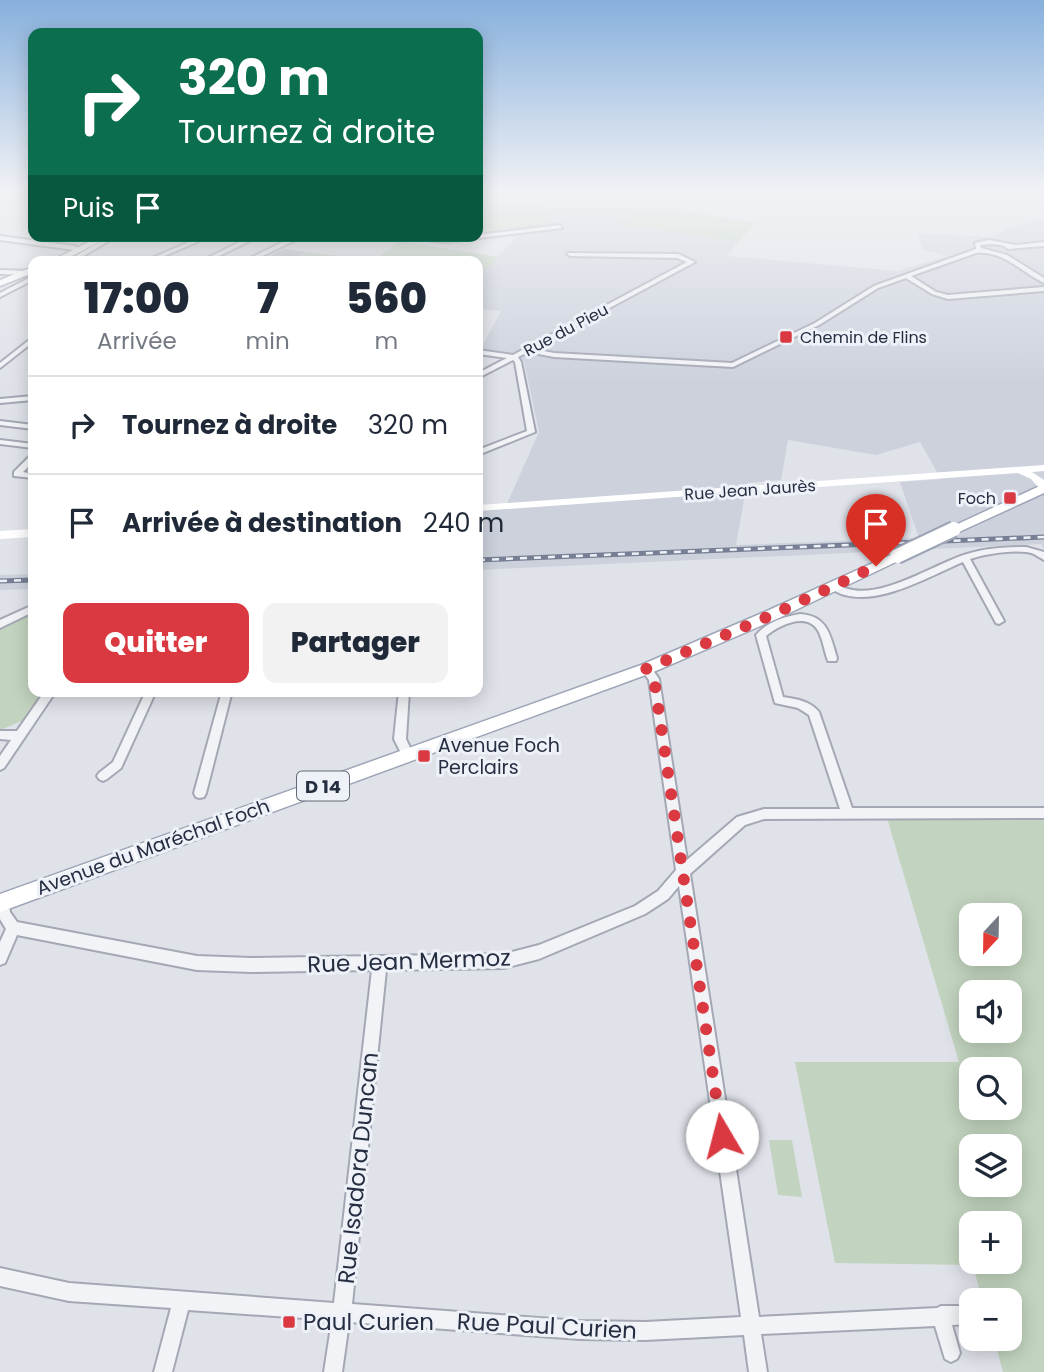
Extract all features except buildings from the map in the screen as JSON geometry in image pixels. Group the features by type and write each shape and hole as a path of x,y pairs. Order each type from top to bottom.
{"main road":[{"path":"0,281 14,274 28,272"},
{"path":"0,281 28,272"},
{"path":"1021,472 1044,468"},
{"path":"1021,472 1044,475"},
{"path":"1021,472 1035,477 1044,488"},
{"name":"Rue Jean Jaurès","path":"483,508 1021,472"},
{"name":"Avenue du Maréchal Foch","path":"1,903 646,669 1044,488"},
{"path":"0,535 28,533"}],"street":[{"name":"Rue du Pieu","path":"483,373 692,262 678,256 625,255"},
{"path":"527,350 542,355 728,366 807,330 876,287 961,255"},
{"path":"1009,255 1044,282"},
{"path":"0,272 14,274"},
{"path":"0,295 28,273"},
{"path":"906,276 934,293 948,297 1044,289"},
{"path":"0,366 28,343"},
{"path":"483,353 513,357 519,367 531,432 483,451"},
{"path":"0,401 28,401"},
{"path":"0,423 28,426"},
{"path":"0,442 28,446"},
{"path":"28,463 17,474 28,475"},
{"path":"833,586 850,592 885,589 913,581 965,558 1013,550 1033,550 1044,557"},
{"path":"965,558 999,621"},
{"path":"0,624 28,610"},
{"path":"832,658 821,626 815,620 796,618 765,629 761,635 779,700 801,704 814,712 848,814"},
{"path":"646,669 654,679 681,874 758,1372"},
{"path":"0,765 47,697"},
{"path":"103,776 117,765 148,697"},
{"path":"200,793 225,697"},
{"path":"404,697 400,739 407,754"},
{"path":"0,735 19,736"},
{"name":"Rue Jean Mermoz","path":"13,928 197,963 251,965 496,962 521,958 624,918 663,895 681,874 741,821 764,814 1044,813"},
{"path":"0,958 13,928 1,903"},
{"name":"Rue Isadora Duncan","path":"333,1372 380,964"},
{"name":"Rue Paul Curien","path":"0,1277 69,1292 181,1302 342,1311 547,1329 645,1331 959,1315"},
{"path":"163,1372 181,1302"},
{"path":"941,1315 951,1353"}],"shaded area":[{"path":"500,255 728,255 898,271 947,256 943,255 1044,255 1044,549 1041,544 483,570 483,510 505,508 539,432 524,361 483,351 483,344 501,311 483,309 483,272","holes":["788,440 876,455 920,442 941,479 900,482 919,538 736,545 747,483 781,480"]},
{"path":"28,574 28,589 0,590 0,575"}],"green space":[{"path":"302,255 340,256 301,256"},
{"path":"487,255 499,257 483,272 483,256 380,256"},
{"path":"28,614 28,697 39,697 24,720 0,730 0,628"},
{"path":"887,818 1044,820 1044,1372 1003,1372 997,1351 1022,1351 1022,1288 979,1288 975,1274 1022,1274 1022,1211 959,1211 959,1265 835,1263 795,1062 959,1062"},
{"path":"769,1140 792,1140 802,1197 778,1195"}],"railway":[{"path":"483,560 1044,537"},
{"path":"0,581 28,580"}],"place":[{"name":"Chemin de Flins","path":"786,337"},
{"name":"Foch","path":"1010,498"},
{"name":"Avenue Foch Perclairs","path":"424,756"},
{"name":"Paul Curien","path":"289,1322"}],"route":[{"path":"722,1136 654,679 646,669 774,614 876,566"}]}
